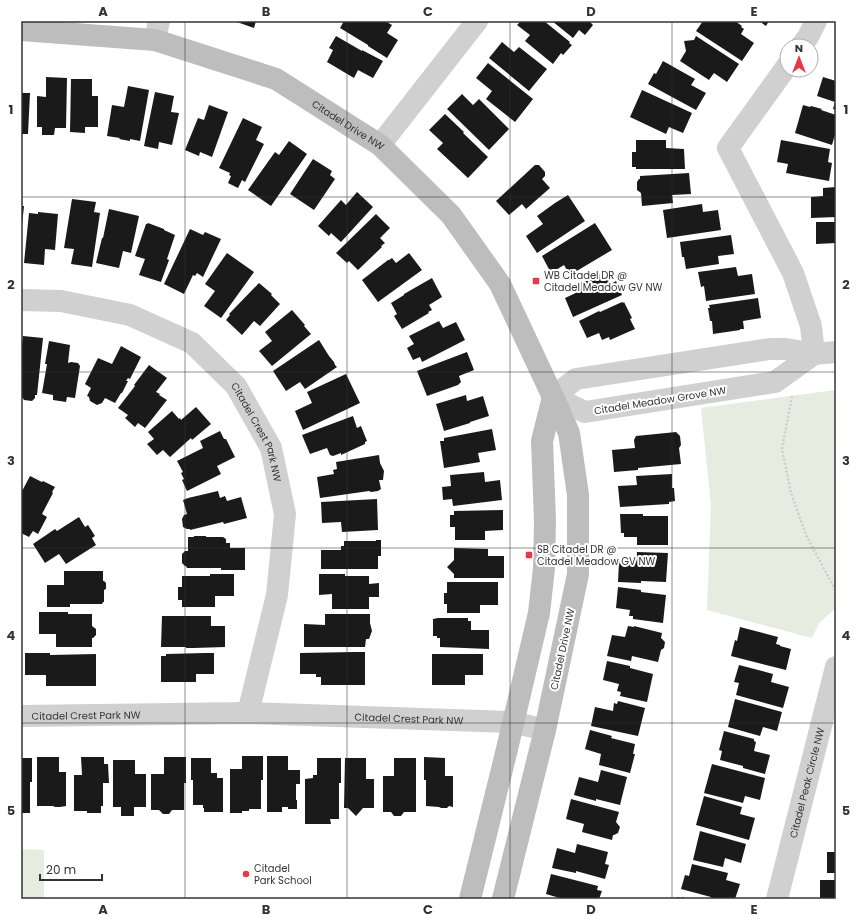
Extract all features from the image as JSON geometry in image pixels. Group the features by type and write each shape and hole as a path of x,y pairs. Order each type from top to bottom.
{"street":[{"path":"380,145 477,21"},
{"path":"807,38 816,21"},
{"name":"Citadel Drive NW","path":"21,30 157,30 276,79 380,145 451,216 500,284 569,433 578,495 578,574 545,730 503,899"},
{"path":"779,77 728,148 793,273 811,326 814,354"},
{"name":"Citadel Crest Park NW","path":"21,300 61,301 130,315 192,343 236,386 271,448 285,514 277,595 248,713"},
{"path":"470,899 539,613 544,568 545,521 542,441 553,397 576,379 770,349 786,349 814,354 836,352"},
{"name":"Citadel Meadow Grove NW","path":"553,397 585,412 775,382 814,354"},
{"name":"Citadel Peak Circle NW","path":"777,899 836,667"},
{"name":"Citadel Crest Park NW","path":"21,716 248,713 513,722 545,730"}],"path":[{"path":"793,392 782,449 791,493 806,535 836,591"}],"shaded area":[{"path":"836,390 836,608 819,623 812,638 707,610 711,505 701,408"},
{"path":"21,849 44,850 44,899 21,899"}],"building":[{"path":"234,21 256,21 254,28"},
{"path":"344,21 385,21 392,25 387,33 398,40 387,58 340,28"},
{"path":"521,21 544,21 572,45 563,55 561,53 553,64 525,41 530,35 517,25"},
{"path":"552,21 589,21 593,25 585,35 579,30 573,38"},
{"path":"703,21 735,21 742,26 741,27 744,29 741,34 754,43 742,61 696,31"},
{"path":"759,21 769,21 766,26"},
{"path":"336,36 383,61 373,78 358,70 354,78 327,62 333,50 329,48"},
{"path":"696,36 739,64 727,82 714,73 709,80 680,61 686,51 684,41 694,40"},
{"path":"502,42 514,52 519,47 547,69 529,91 489,58"},
{"path":"663,61 695,79 691,85 706,93 696,110 648,84 654,73 656,74"},
{"path":"488,63 533,99 515,122 486,99 492,91 476,78"},
{"path":"46,77 67,78 66,128 55,128 54,135 42,135 42,127 37,127 37,96 46,97"},
{"path":"823,77 836,81 836,110 833,109 835,102 817,96"},
{"path":"71,79 92,79 92,96 98,96 98,127 85,127 85,133 70,132"},
{"path":"128,86 149,90 140,141 130,139 130,141 107,136 112,105 124,107"},
{"path":"642,90 692,113 683,133 669,127 666,134 630,117"},
{"path":"155,92 174,96 171,112 179,113 172,145 159,142 158,149 144,146"},
{"path":"21,93 30,93 28,134 21,134"},
{"path":"462,94 473,105 479,99 509,129 489,150 447,109"},
{"path":"209,105 228,112 212,157 200,152 199,156 185,150 198,118 204,120"},
{"path":"803,105 822,109 821,110 836,115 836,131 832,145 795,133"},
{"path":"445,114 488,157 468,178 437,149 443,143 429,130"},
{"path":"243,118 262,127 256,140 264,144 245,182 242,180 238,188 228,183 231,176 229,175 230,173 219,168"},
{"path":"636,140 666,140 666,148 684,149 685,169 636,169 636,167 632,167 632,152 636,152"},
{"path":"781,140 830,149 828,162 832,163 829,181 786,173 788,164 777,162"},
{"path":"289,141 307,154 271,206 248,190 275,152 279,155"},
{"path":"313,159 332,171 330,175 335,179 314,210 290,194"},
{"path":"535,165 539,165 545,172 545,176 542,179 550,188 526,209 522,204 509,215 496,201"},
{"path":"689,173 691,194 672,195 673,203 642,206 641,193 637,190 637,182 640,179 640,176"},
{"path":"836,187 836,217 811,218 811,197 823,196 823,188"},
{"path":"357,192 373,207 341,242 331,233 329,236 318,226 341,200 346,205"},
{"path":"568,195 585,221 537,253 526,236 543,224 537,216"},
{"path":"72,199 96,202 94,212 100,213 92,267 71,264 74,249 64,248"},
{"path":"702,204 703,212 718,210 721,230 667,238 663,210"},
{"path":"21,206 24,206 22,225 21,225"},
{"path":"109,209 139,216 131,253 123,251 119,268 96,263"},
{"path":"38,212 58,214 55,250 45,249 44,265 24,263 29,213 38,214"},
{"path":"376,214 390,228 380,238 385,243 381,246 382,247 358,270 349,261 347,263 336,253"},
{"path":"816,222 836,222 836,243 816,244"},
{"path":"148,223 175,235 167,259 169,260 161,282 139,275 145,259 135,256 146,224"},
{"path":"595,223 612,250 570,275 564,265 551,273 542,256"},
{"path":"190,229 203,235 205,232 221,239 203,277 197,273 195,276 193,275 184,294 164,284"},
{"path":"731,235 734,254 718,256 719,264 686,269 684,257 682,257 680,242"},
{"path":"227,253 254,272 221,318 204,306 215,291 205,284"},
{"path":"409,253 422,270 378,302 362,280 388,260 392,258 396,263"},
{"path":"736,267 738,276 752,274 755,294 706,301 704,286 701,287 698,272"},
{"path":"605,272 611,284 616,281 622,295 573,317 565,298 580,291 577,286 581,284 580,283"},
{"path":"432,278 442,297 429,305 432,310 428,312 429,313 402,329 394,316 397,314 391,303"},
{"path":"259,283 272,294 271,295 280,304 260,326 254,321 242,335 226,320 230,315 229,314"},
{"path":"758,298 761,318 743,321 744,329 713,334 712,321 710,321 708,308 710,308 709,305"},
{"path":"624,302 632,318 630,319 635,329 610,340 609,337 602,340 599,333 587,338 579,321"},
{"path":"292,310 311,334 272,366 259,351 272,341 265,332"},
{"path":"439,321 443,328 456,322 465,340 422,362 420,357 413,360 407,348 414,344 409,336"},
{"path":"23,336 43,338 37,395 35,395 35,398 32,401 24,400 21,394 21,353"},
{"path":"319,340 337,367 305,389 300,382 286,391 273,371"},
{"path":"49,341 70,345 68,363 78,363 80,366 75,398 67,397 66,402 53,400 53,395 42,393"},
{"path":"121,346 141,357 130,379 128,378 126,381 128,381 115,403 105,398 102,403 97,405 90,401 89,397 87,396 91,388 85,384 98,358 112,364"},
{"path":"467,352 474,370 459,376 461,382 458,385 427,396 417,371"},
{"path":"149,365 167,378 156,392 167,400 145,428 138,423 135,427 125,418 128,415 118,408"},
{"path":"346,374 360,403 303,430 295,411 312,403 307,392"},
{"path":"466,395 467,401 483,396 489,416 444,431 436,404"},
{"path":"196,407 211,424 192,440 191,438 170,457 163,450 157,455 147,444 154,439 148,432 172,411 181,420"},
{"path":"353,416 357,428 361,426 367,441 365,444 341,455 341,453 333,456 330,455 327,448 310,454 302,435"},
{"path":"492,429 496,450 478,453 480,462 444,468 440,441 444,441 444,438"},
{"path":"220,431 235,457 217,466 221,474 187,491 182,480 184,479 181,473 183,472 177,461 203,448 200,441"},
{"path":"676,432 680,436 681,445 679,448 681,464 614,472 612,450 635,448 634,440 636,436"},
{"path":"379,455 380,463 384,471 383,480 379,480 381,489 378,491 320,498 317,477 334,474 333,470 337,469 336,462"},
{"path":"484,472 485,482 500,480 502,500 453,506 452,499 443,500 442,487 451,486 450,475"},
{"path":"672,474 672,488 674,488 675,501 669,502 669,504 620,507 618,486 637,485 636,476"},
{"path":"30,476 55,487 42,514 47,517 38,534 33,531 29,537 21,533 21,493"},
{"path":"218,491 220,498 225,496 227,501 241,497 247,518 190,530 183,527 182,519 184,515 187,514 183,500"},
{"path":"377,499 378,530 342,532 341,522 322,523 321,502"},
{"path":"503,510 503,530 485,531 485,540 455,540 455,527 450,527 450,515 454,515 454,511"},
{"path":"620,514 668,516 668,545 637,545 637,537 624,537 624,533 621,533"},
{"path":"79,517 85,527 88,525 95,536 92,538 96,545 66,564 59,554 45,563 33,544 55,529 57,531"},
{"path":"188,537 223,537 226,539 226,543 230,543 230,548 245,548 245,570 187,568 182,563 182,554 185,551 188,551"},
{"path":"381,540 381,556 378,556 378,569 321,569 321,550 341,550 341,546 344,546 344,541"},
{"path":"454,548 488,549 488,556 504,556 504,578 454,578 454,574 447,567 454,560"},
{"path":"637,552 668,553 666,582 618,582 619,562 636,563"},
{"path":"64,571 103,571 103,581 106,583 106,589 104,590 104,602 102,604 70,604 70,607 47,607 47,585 64,585"},
{"path":"210,574 234,574 234,596 215,596 215,607 182,607 182,600 178,600 178,587 182,587 182,576 210,576"},
{"path":"319,574 369,576 369,584 379,583 379,597 369,597 369,609 332,609 332,594 319,595"},
{"path":"447,582 498,582 498,605 480,605 480,613 447,613 447,604 444,604 444,593 447,593"},
{"path":"618,587 666,595 663,623 633,619 633,616 629,616 630,610 616,608"},
{"path":"39,612 92,614 92,626 96,629 96,635 92,638 92,647 56,647 56,634 39,634"},
{"path":"325,614 370,614 372,631 369,639 366,639 365,647 304,647 304,624 325,625"},
{"path":"162,616 211,616 211,626 225,626 225,647 161,647"},
{"path":"468,618 468,621 471,621 471,630 489,630 489,649 440,647 440,638 433,636 433,619"},
{"path":"628,626 634,626 662,633 661,638 665,642 658,662 632,656 631,661 607,656 612,635 625,637"},
{"path":"740,627 778,637 776,644 791,649 786,670 731,656 735,640 737,641"},
{"path":"365,652 365,685 321,685 321,677 316,677 316,674 300,674 300,653"},
{"path":"25,653 50,653 50,655 96,654 96,686 46,686 46,675 25,675"},
{"path":"214,653 214,674 196,674 196,682 161,682 161,656 166,656 166,654"},
{"path":"432,654 483,654 483,675 465,675 465,685 432,685"},
{"path":"607,661 630,666 630,668 653,674 647,702 620,696 621,692 617,691 619,684 603,680"},
{"path":"739,665 773,674 771,682 789,687 783,708 736,695 739,683 734,682"},
{"path":"735,699 782,712 777,731 763,727 760,736 728,727"},
{"path":"618,701 645,708 638,736 591,726 595,707 613,711 614,703 617,704"},
{"path":"590,730 612,736 611,738 635,744 633,754 635,754 630,773 599,765 601,754 585,749"},
{"path":"724,731 754,739 756,742 754,751 770,755 765,774 720,760 722,751 719,750"},
{"path":"242,756 263,756 261,809 249,809 249,811 242,811 242,813 230,813 230,769 242,769"},
{"path":"267,756 288,756 288,770 300,770 300,784 296,784 297,809 282,807 282,812 267,812"},
{"path":"37,757 59,757 59,772 66,772 66,806 37,806"},
{"path":"81,757 104,757 104,764 108,764 109,783 103,783 103,806 101,806 101,813 74,811 74,775 82,775"},
{"path":"164,757 186,757 184,810 172,810 169,814 163,814 159,810 151,810 151,774 164,774"},
{"path":"424,757 445,758 445,776 453,776 453,807 449,806 447,808 441,808 426,806"},
{"path":"21,758 32,758 30,813 21,813"},
{"path":"191,758 211,758 211,773 217,773 217,778 223,778 223,812 204,812 203,805 193,805"},
{"path":"317,758 341,758 339,819 330,819 331,824 305,824 305,779 313,778 313,775 317,775"},
{"path":"345,758 366,758 366,779 374,779 374,808 363,808 356,816 348,808 344,808"},
{"path":"394,758 416,758 416,812 404,812 401,816 394,816 391,812 383,812 383,776 394,776"},
{"path":"113,760 135,760 135,774 146,774 146,807 134,807 134,816 121,816 121,807 113,807"},
{"path":"712,764 765,778 760,800 745,796 743,803 704,793"},
{"path":"601,770 627,777 620,805 574,795 579,777 598,782"},
{"path":"704,796 742,807 740,814 755,818 749,840 696,825"},
{"path":"571,799 619,812 616,822 620,827 618,833 613,835 612,840 582,832 584,824 566,819"},
{"path":"700,831 746,844 741,863 725,858 723,867 693,860"},
{"path":"577,844 608,852 605,864 609,865 605,879 576,871 576,873 552,868 557,848 575,853"},
{"path":"827,852 836,852 836,873 827,873"},
{"path":"692,864 728,873 726,880 740,884 735,899 711,899 711,897 681,889 685,875 689,876"},
{"path":"551,874 598,886 597,890 602,891 599,899 563,899 546,894"},
{"path":"820,880 836,880 836,899 820,899"},
{"path":"677,897 682,897 688,899 676,899"}],"place":[{"name":"WB Citadel DR @ Citadel Meadow GV NW","path":"536,281"},
{"name":"SB Citadel DR @ Citadel Meadow GV NW","path":"529,555"},
{"name":"Citadel Park School","path":"246,874"}]}
